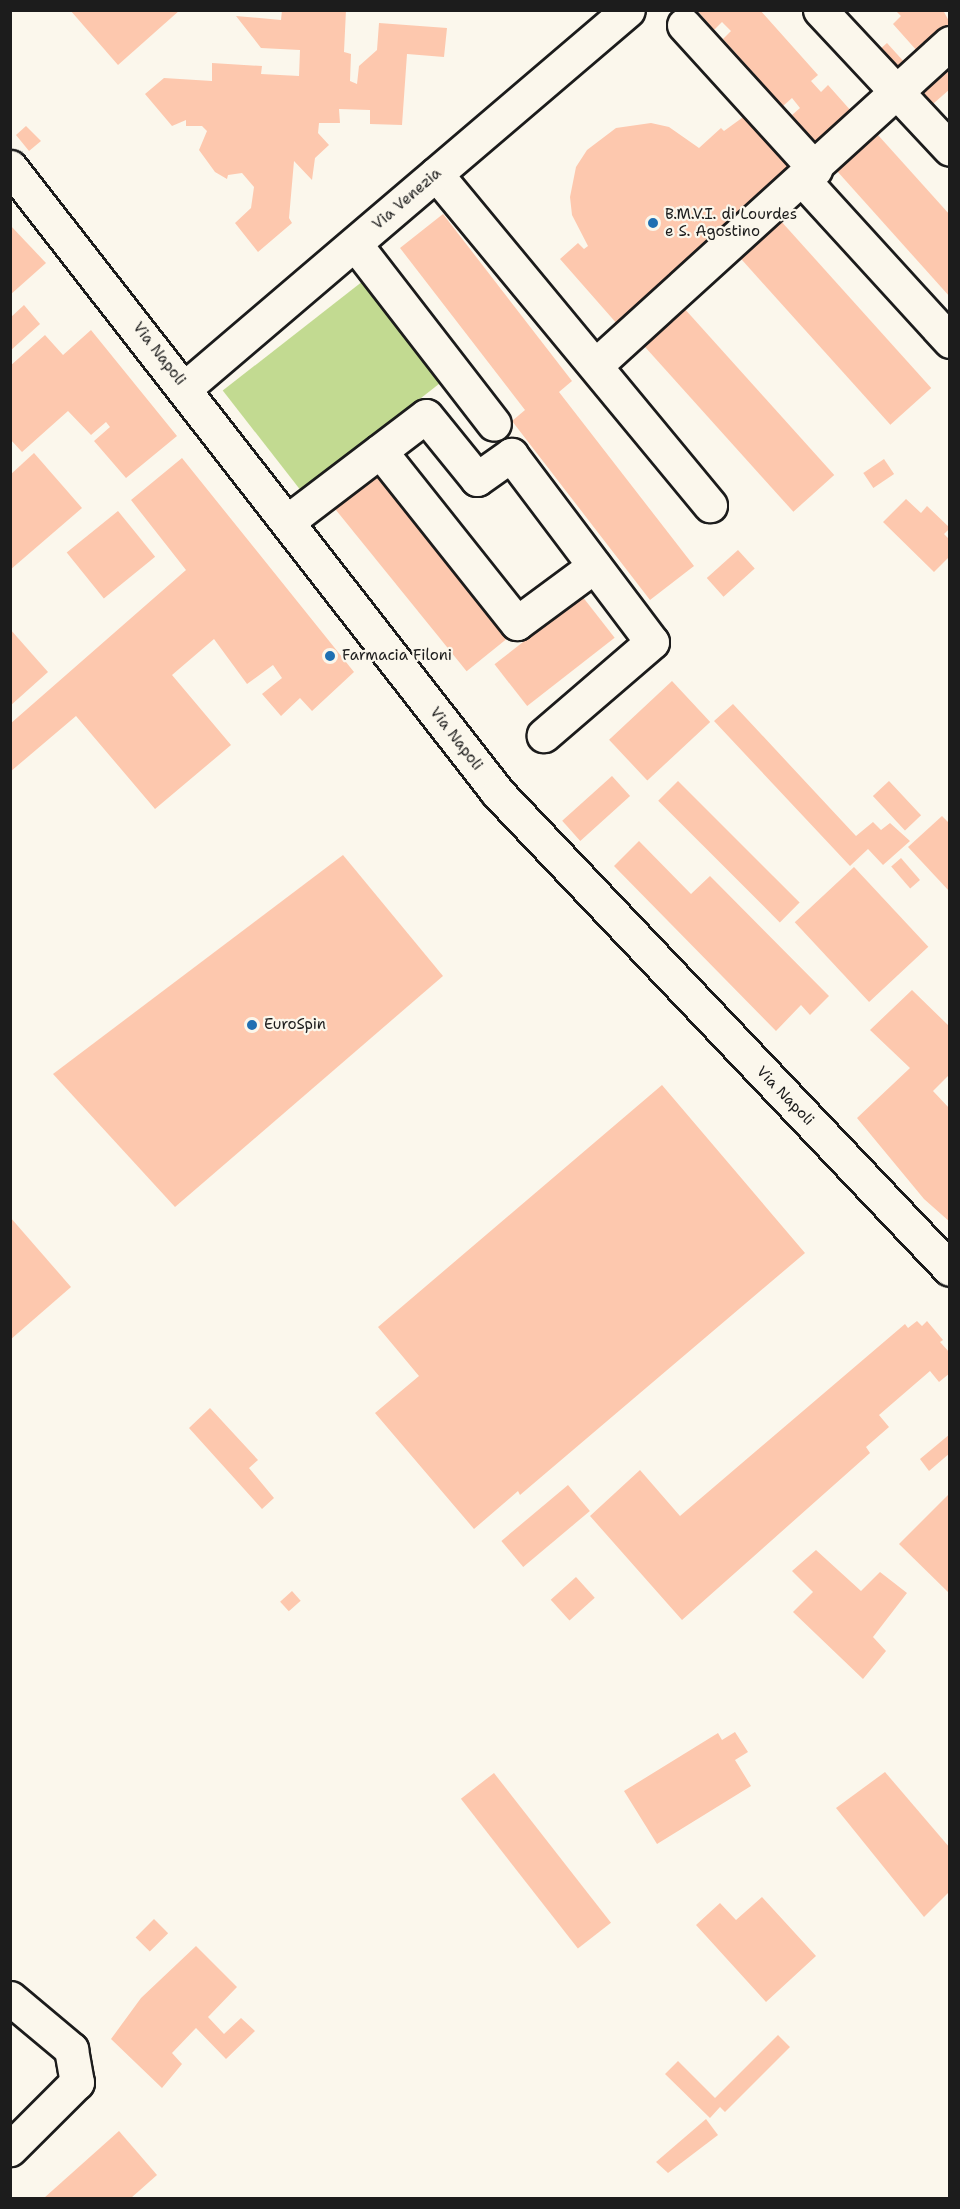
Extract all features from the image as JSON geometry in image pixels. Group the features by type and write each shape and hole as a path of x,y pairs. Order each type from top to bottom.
{"street":[{"name":"Via Venezia","path":"185,388 628,10"},
{"path":"820,10 950,148"},
{"path":"684,25 950,341"},
{"path":"597,364 809,174 950,43"},
{"name":"Via Napoli","path":"10,167 185,388 498,793 950,1269"},
{"path":"436,174 597,364 710,505"},
{"path":"355,244 494,424"},
{"path":"288,521 426,416 477,479 511,455 652,642 544,735"},
{"path":"380,451 517,622 594,566"},
{"path":"10,1998 71,2049 77,2082 10,2149"}],"green space":[{"path":"363,281 442,382 302,491 223,391"}],"building":[{"path":"70,10 180,10 118,65"},
{"path":"282,10 346,10 344,52 351,54 350,81 357,84 359,66 377,50 379,23 447,28 444,57 407,54 402,125 370,124 370,110 339,109 340,123 319,123 318,133 329,145 315,158 312,180 294,161 289,218 292,223 258,252 235,223 251,208 254,187 242,173 228,175 227,179 215,172 199,150 207,131 202,126 186,126 186,120 172,126 145,94 164,78 212,81 212,63 262,66 261,74 299,76 300,50 261,48 236,16 281,20"},
{"path":"697,10 760,10 818,75 811,81 821,92 828,85 852,112 817,143 792,115 800,108 792,98 783,106 723,39 731,31 722,22 714,30"},
{"path":"895,10 943,10 950,23 918,52 893,24 901,16"},
{"path":"887,43 904,62 896,69 879,50"},
{"path":"950,59 950,89 926,110 910,93"},
{"name":"B.M.V.I. di Lourdes e S. Agostino","path":"746,115 793,168 618,325 560,259 578,243 584,249 588,246 572,215 570,197 576,167 587,150 616,128 651,123 669,127 699,148 721,128 724,131"},
{"path":"26,126 41,141 29,151 16,135"},
{"path":"878,135 950,215 950,297 837,171"},
{"path":"443,214 572,381 559,392 694,566 650,600 512,421 525,410 400,248"},
{"path":"780,220 931,388 890,425 739,257"},
{"path":"10,225 46,263 10,295"},
{"path":"24,305 40,324 10,351 10,318"},
{"path":"683,307 834,475 793,512 642,344"},
{"path":"91,330 177,436 126,478 94,441 110,427 106,422 91,435 68,411 22,452 10,439 10,366 45,335 63,355"},
{"path":"34,453 82,508 10,570 10,475"},
{"path":"182,458 354,672 312,711 300,698 281,716 262,694 282,678 273,665 247,684 214,639 172,675 231,745 155,809 76,716 10,772 10,724 186,570 131,500"},
{"path":"884,459 894,474 873,488 863,473"},
{"path":"375,474 508,638 467,671 334,507"},
{"path":"906,499 921,513 927,506 950,528 944,534 950,540 950,556 934,572 883,522"},
{"path":"118,511 155,557 104,598 67,553"},
{"path":"738,550 755,569 724,597 707,578"},
{"path":"582,596 615,638 527,706 495,664"},
{"path":"10,629 48,672 10,706"},
{"path":"672,681 710,722 647,781 609,740"},
{"path":"733,704 856,836 873,822 881,830 890,823 910,841 883,865 868,849 850,866 714,721"},
{"path":"612,776 630,796 580,841 562,821"},
{"path":"678,781 800,903 780,922 658,801"},
{"path":"889,781 921,815 905,830 873,796"},
{"path":"942,816 950,824 950,892 908,847"},
{"path":"639,841 691,894 710,876 829,996 810,1015 801,1005 776,1031 614,866"},
{"name":"EuroSpin","path":"343,855 443,976 175,1207 53,1074"},
{"path":"901,858 920,880 910,888 891,867"},
{"path":"854,867 928,947 869,1002 795,922"},
{"path":"912,990 950,1027 950,1074 933,1091 950,1109 950,1222 924,1199 857,1118 910,1068 870,1030"},
{"path":"662,1085 805,1253 520,1495 518,1491 474,1529 375,1413 419,1376 378,1327"},
{"path":"10,1217 71,1287 10,1340"},
{"path":"917,1321 922,1326 927,1321 943,1340 940,1342 950,1353 950,1373 939,1382 930,1371 879,1415 889,1427 866,1447 870,1453 682,1620 590,1516 640,1470 680,1516 905,1324 908,1328"},
{"path":"210,1408 258,1460 249,1468 274,1498 262,1509 189,1428"},
{"path":"950,1434 950,1453 929,1471 920,1459"},
{"path":"568,1485 590,1511 523,1567 501,1541"},
{"path":"950,1493 950,1594 899,1544"},
{"path":"816,1550 861,1591 880,1572 907,1593 873,1637 886,1651 863,1679 793,1612 813,1592 792,1571"},
{"path":"576,1577 595,1598 569,1621 551,1600"},
{"path":"292,1591 301,1601 289,1611 280,1602"},
{"path":"735,1732 748,1752 735,1760 751,1786 657,1844 624,1791 718,1733 722,1740"},
{"path":"885,1772 950,1848 950,1891 924,1917 836,1808"},
{"path":"494,1773 611,1923 578,1949 461,1799"},
{"path":"762,1897 816,1956 766,2002 696,1925 720,1903 736,1920"},
{"path":"154,1919 168,1933 150,1952 136,1937"},
{"path":"196,1946 237,1987 208,2017 224,2034 241,2018 255,2031 226,2059 196,2028 172,2053 182,2064 162,2088 111,2039 141,1998"},
{"path":"778,2035 790,2047 725,2112 720,2107 710,2118 665,2074 678,2061 715,2098"},
{"path":"706,2119 718,2135 668,2173 656,2162"},
{"path":"119,2131 157,2175 131,2198 44,2198"}],"place":[{"name":"B.M.V.I. di Lourdes e S. Agostino","path":"653,223"},
{"name":"Farmacia Filoni","path":"330,656"},
{"name":"EuroSpin","path":"252,1025"}]}
